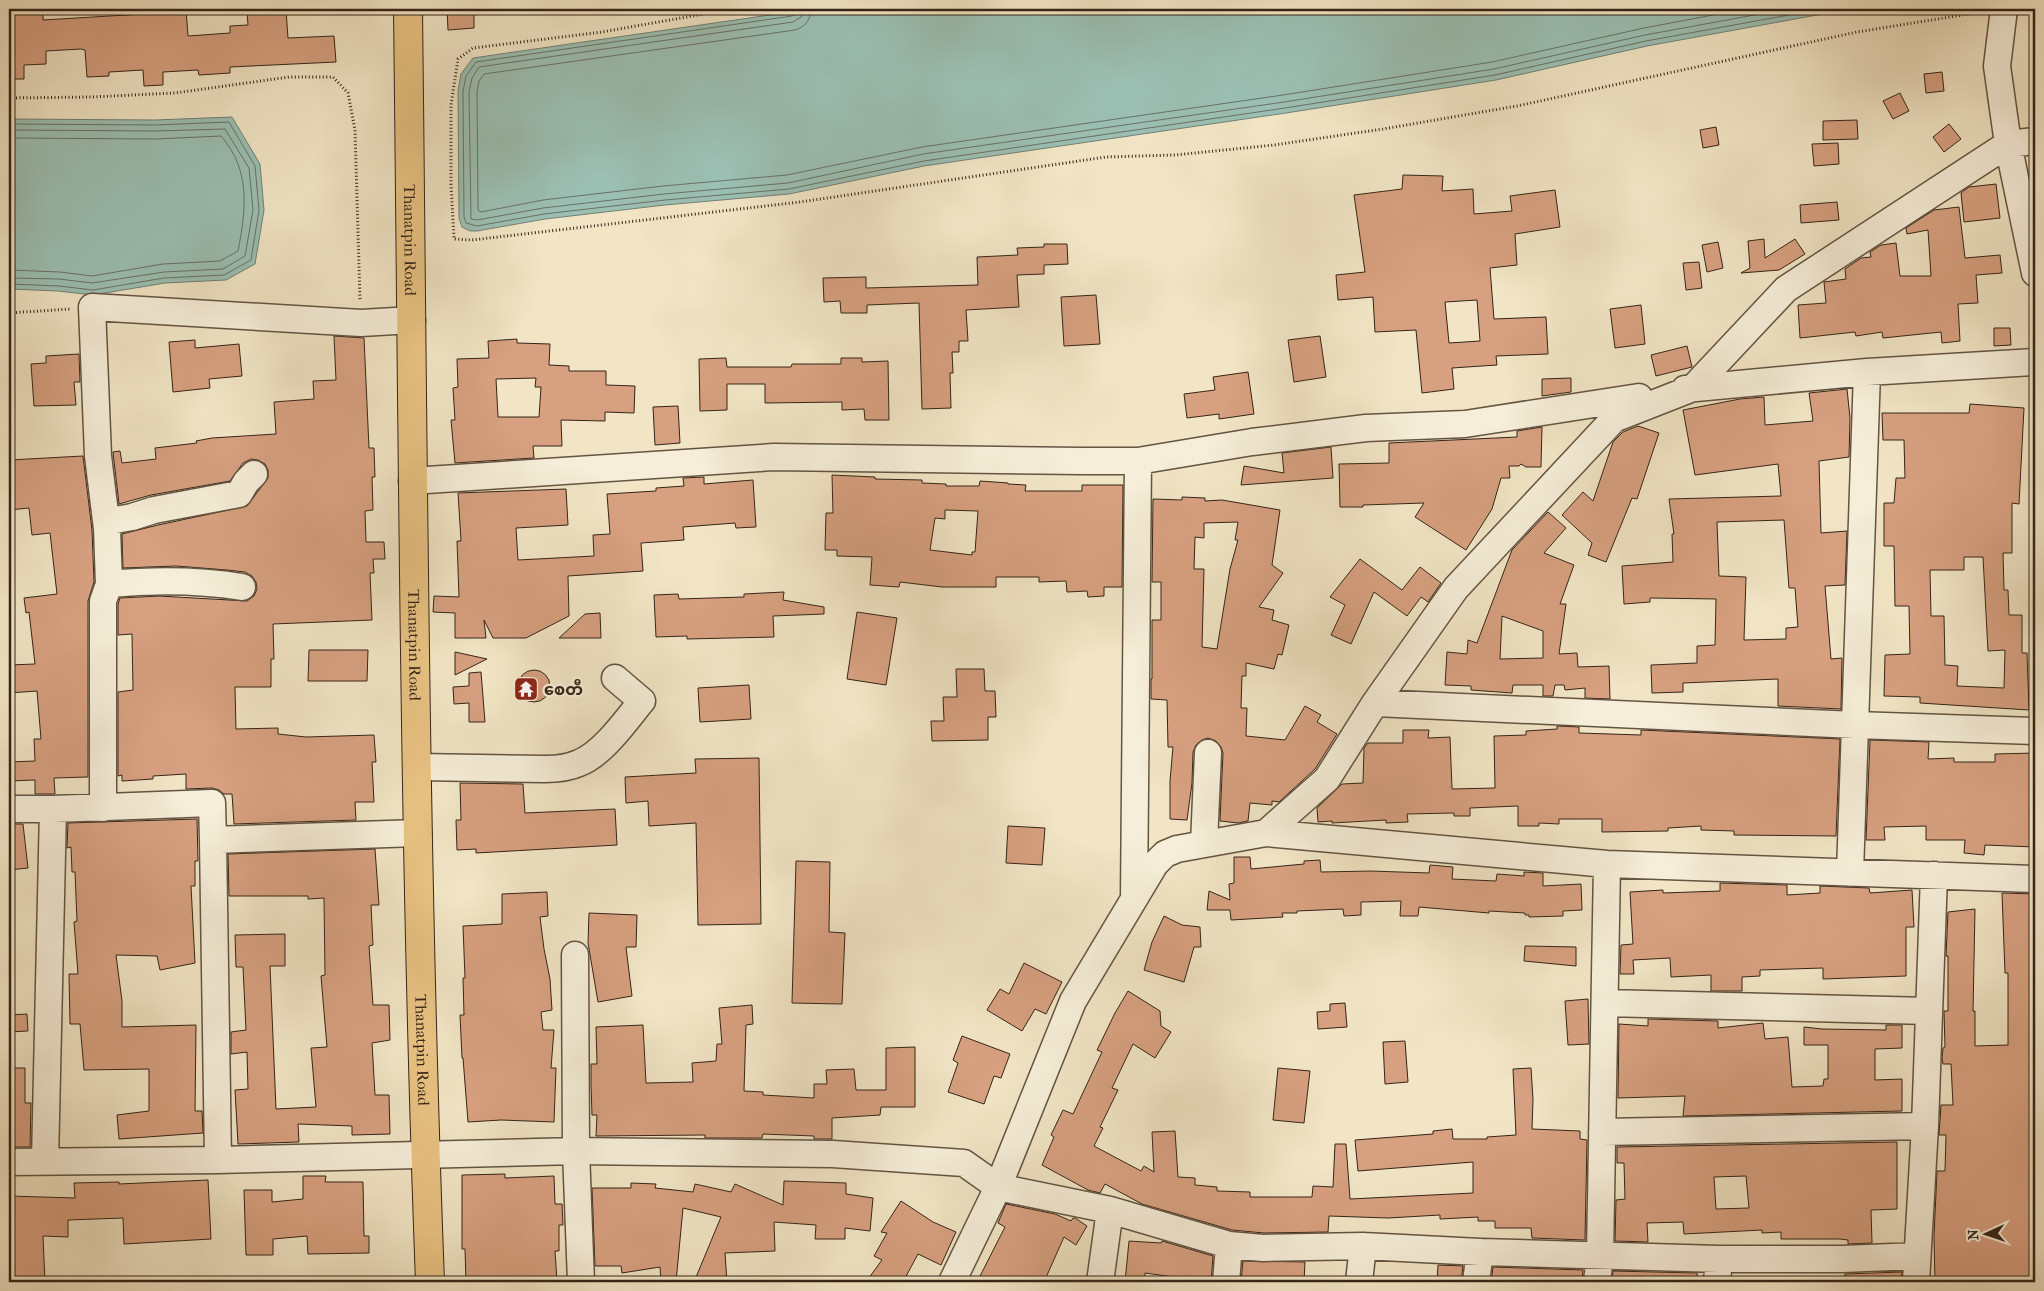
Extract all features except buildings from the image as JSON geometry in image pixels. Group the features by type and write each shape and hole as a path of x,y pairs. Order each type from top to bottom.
{"main road":[{"name":"Thanatpin Road","path":"408,9 413,407 412,480 418,833 425,1156 430,1282"}],"street":[{"path":"2004,9 1997,66 2008,144 2035,273"},
{"path":"1266,833 1327,779 1375,703 1456,588 1614,418 1693,388 1786,289 2008,144 2035,141"},
{"path":"103,808 103,601 109,584 107,529 98,456 92,308 361,323 412,320"},
{"path":"412,480 774,457 1082,462 1138,460 1252,442 1366,428 1465,424 1693,388 1867,372 2035,362"},
{"path":"1850,873 1867,372"},
{"path":"1134,898 1138,460"},
{"path":"107,529 110,521 154,510 239,494 246,482 254,474"},
{"path":"109,584 170,581 219,583 242,587"},
{"path":"417,767 545,769 564,768 581,763 616,734 642,701 615,678"},
{"path":"1375,703 1855,725 2035,731"},
{"path":"1204,844 1208,753"},
{"path":"9,809 103,808 212,803 218,1160"},
{"path":"45,1161 53,809"},
{"path":"212,840 418,833"},
{"path":"952,1282 998,1187 1073,1001 1155,864 1165,854 1177,849 1266,833 1607,864 2035,879"},
{"path":"1597,1282 1600,1255 1607,864"},
{"path":"1916,1282 1934,876"},
{"path":"575,954 576,1151 581,1282"},
{"path":"1605,1003 1929,1011"},
{"path":"1602,1132 1924,1126"},
{"path":"9,1162 425,1156 576,1151 833,1154 964,1163 998,1187 1110,1210 1229,1245 1263,1248 1363,1246 1480,1252 1600,1255 1718,1271 1841,1271 1917,1256"},
{"path":"1100,1282 1110,1210"},
{"path":"1226,1282 1229,1245"},
{"path":"1359,1282 1363,1246"},
{"path":"1476,1282 1480,1252"}],"path":[{"path":"732,9 602,32 473,48 458,60 451,105 451,184 454,239 472,240 800,202 1106,157 1175,155 1274,145 1383,130 1517,106 1857,32 1970,13 1972,9"},
{"path":"9,98 175,93 289,77 333,77 348,93 355,130 361,323"},
{"path":"9,313 92,308"}],"water":[{"path":"811,9 1850,9 1647,46 1496,80 924,166 789,194 665,205 545,219 477,231 470,231 462,227 459,218 458,91 461,74 473,58"},
{"path":"232,117 260,164 264,210 255,264 226,280 165,283 93,295 9,289 9,119 155,120"}],"place":[{"name":"စေတီ","path":"526,689"}]}
